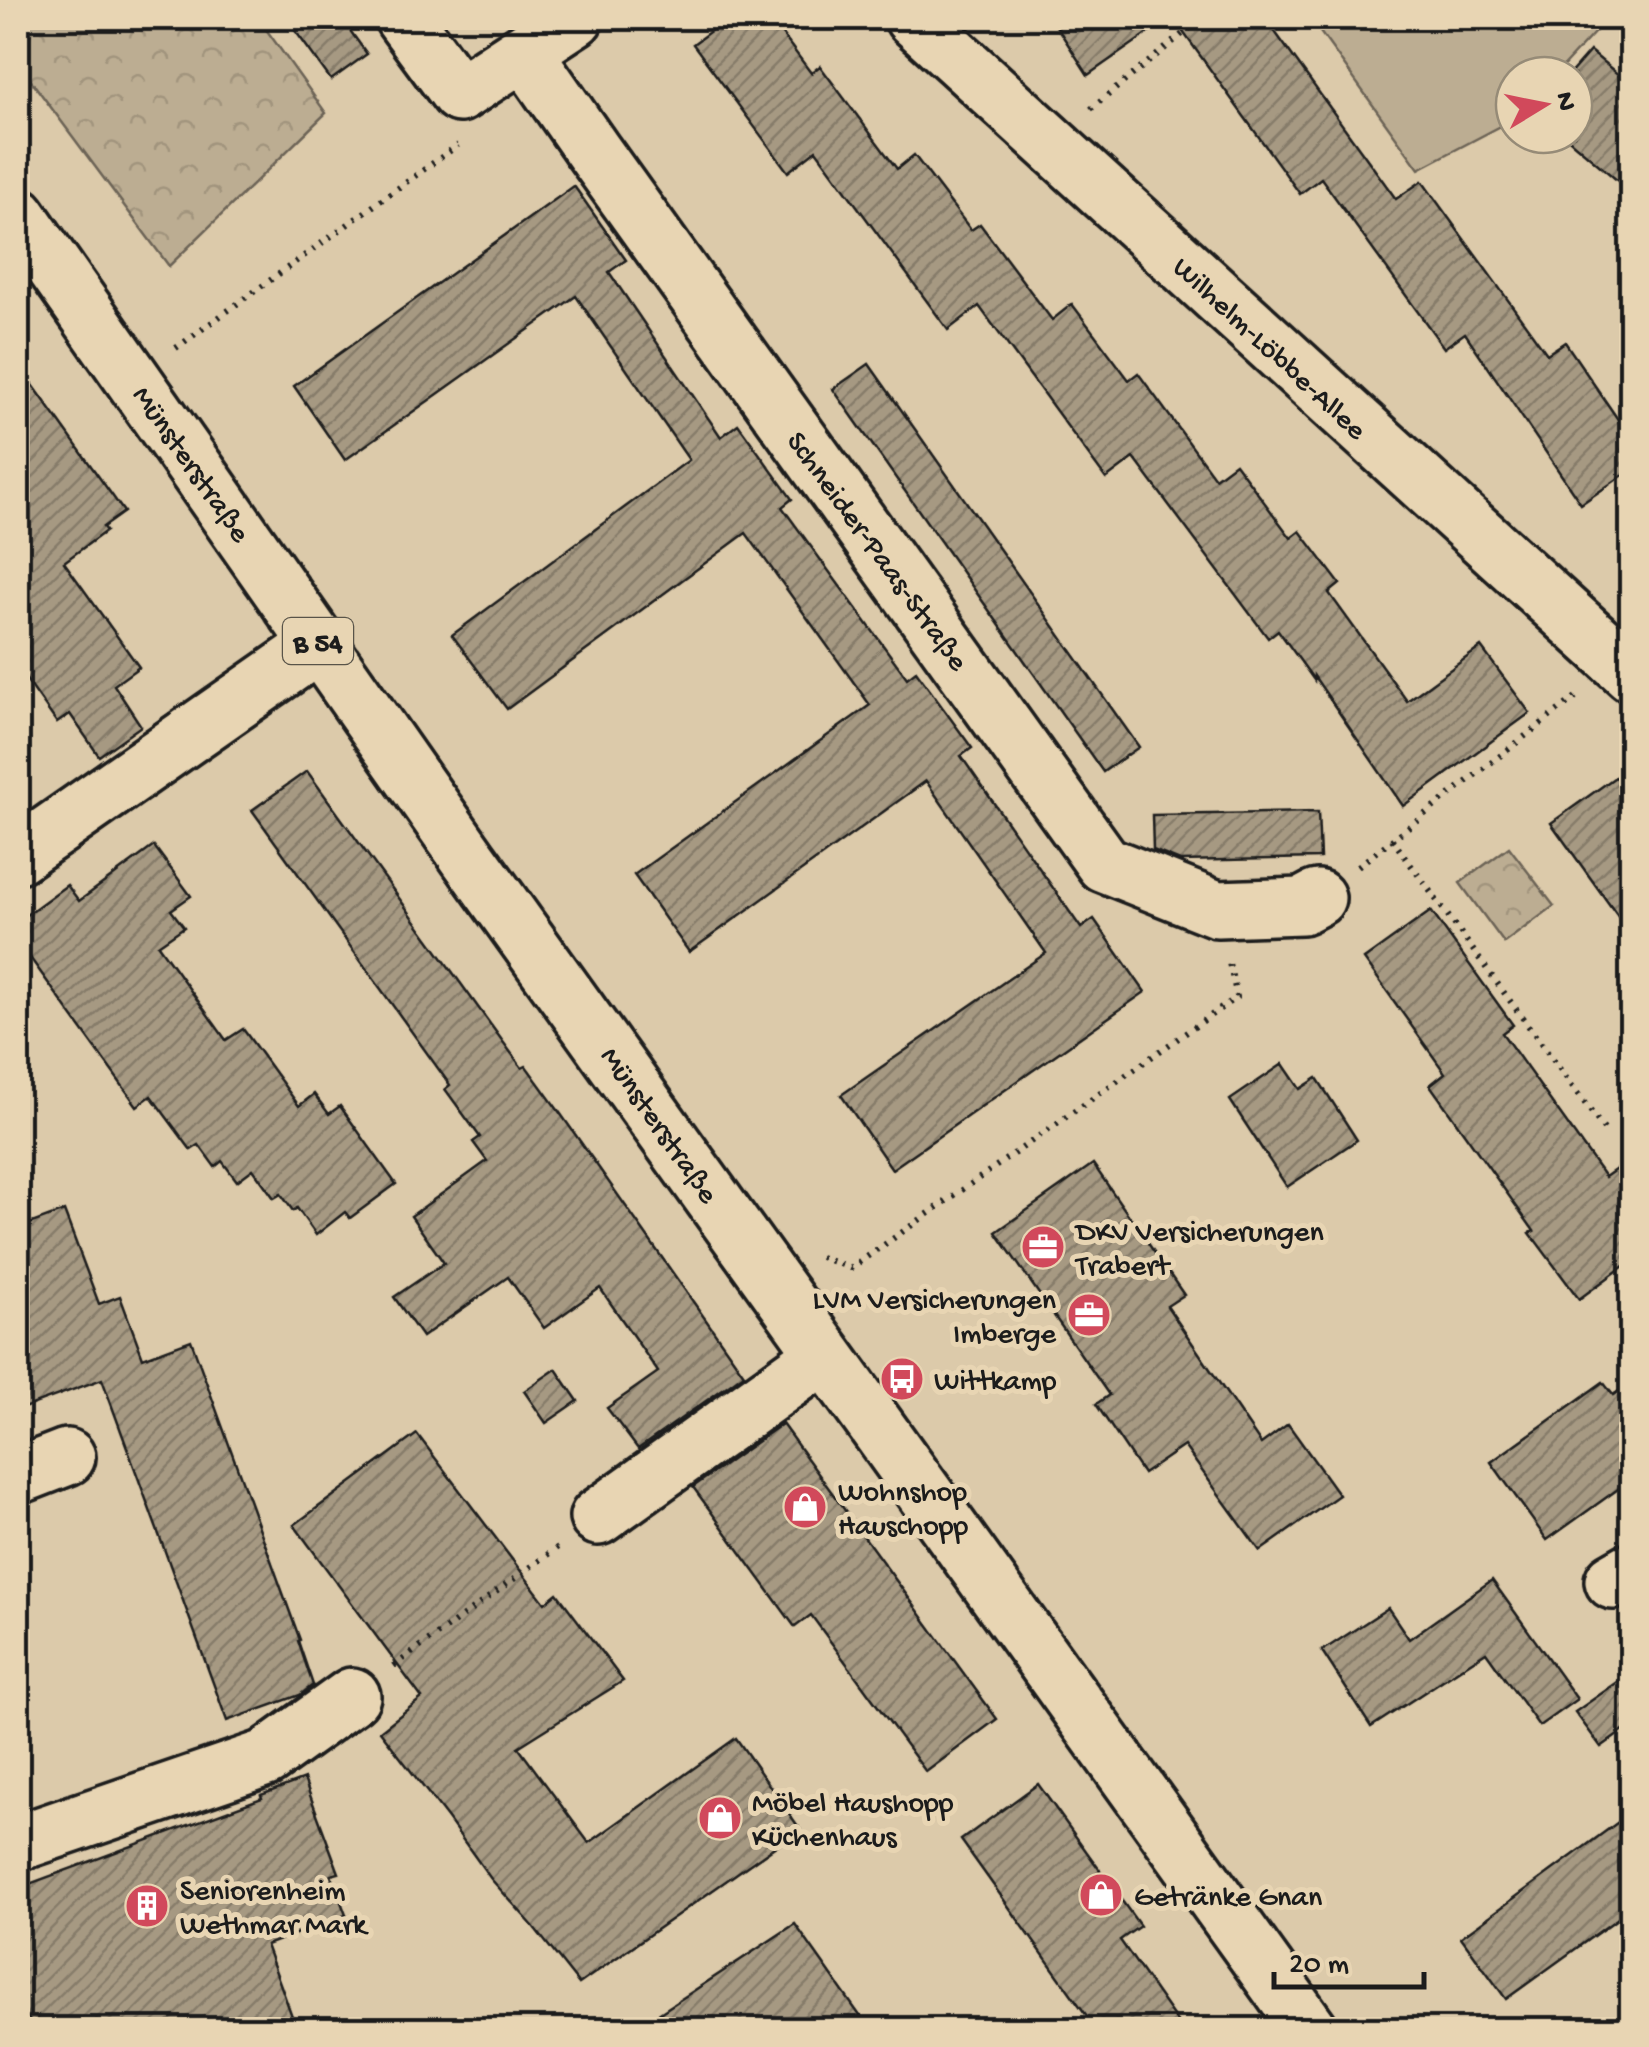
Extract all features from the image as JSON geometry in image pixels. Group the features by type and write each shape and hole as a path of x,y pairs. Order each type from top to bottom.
{"street":[{"path":"404,18 459,94 576,18"},
{"name":"Wilhelm-Löbbe-Allee","path":"913,18 1625,669"},
{"name":"Schneider-Paas-Straße","path":"524,52 1104,864 1217,910 1302,906 1317,898"},
{"name":"Münsterstraße","path":"18,214 469,859 1310,2030"},
{"path":"18,855 320,644"},
{"path":"598,1516 824,1355"},
{"path":"18,1843 266,1758 352,1696"}],"path":[{"path":"1050,143 1202,18"},
{"path":"133,378 473,134 459,94"},
{"path":"1317,898 1625,669"},
{"path":"1392,839 1608,1135"},
{"path":"771,1280 812,1254 851,1268 1237,998 1217,910"},
{"path":"352,1696 598,1516"}],"green space":[{"path":"18,18 258,18 326,113 169,266 18,63"},
{"path":"1310,18 1608,18 1574,55 1494,55 1494,130 1419,169"},
{"path":"1509,847 1554,906 1504,943 1460,883"}],"building":[{"path":"286,18 341,18 367,54 331,80"},
{"path":"728,18 770,18 811,73 820,66 897,169 914,155 971,230 980,224 1052,320 1072,304 1129,380 1138,373 1215,478 1235,463 1291,538 1300,531 1340,584 1329,593 1407,701 1481,647 1530,713 1403,806 1314,676 1314,680 1278,630 1268,638 1134,458 1106,479 979,306 948,330 816,150 788,172 693,44"},
{"path":"1051,18 1170,18 1088,75"},
{"path":"1173,18 1265,18 1396,199 1422,181 1547,354 1565,342 1632,440 1632,469 1581,504 1465,333 1444,348 1321,178 1300,194"},
{"path":"1590,51 1632,86 1632,193 1587,155 1594,155 1594,55 1586,55"},
{"path":"574,186 626,260 609,272 721,437 738,424 792,499 782,507 907,678 916,671 972,748 961,756 1081,928 1094,919 1145,992 892,1169 841,1095 1046,953 926,781 689,952 634,875 870,705 746,533 507,709 452,635 689,460 576,296 345,460 294,386"},
{"path":"18,364 124,512 103,527 106,531 64,562 139,667 114,685 141,726 99,756 70,714 57,723 18,668"},
{"path":"869,364 1139,747 1103,772 833,389"},
{"path":"1632,765 1632,936 1551,823"},
{"path":"307,771 522,1068 526,1066 558,1110 744,1374 638,1449 607,1408 658,1372 600,1288 544,1328 508,1277 422,1337 394,1297 444,1263 411,1216 487,1161 473,1142 480,1137 445,1089 450,1085 252,810"},
{"path":"1318,812 1320,858 1180,861 1153,850 1152,815"},
{"path":"154,846 191,896 171,910 184,927 158,945 226,1040 243,1029 299,1106 314,1094 329,1114 340,1106 396,1184 350,1218 345,1212 316,1235 297,1208 293,1211 281,1194 274,1198 253,1169 237,1181 222,1161 215,1167 199,1145 191,1150 151,1096 137,1106 18,941 18,921 67,885 79,901"},
{"path":"1431,911 1513,1025 1502,1033 1605,1177 1632,1158 1632,1260 1579,1299 1430,1085 1445,1073 1364,959"},
{"path":"1283,1064 1300,1089 1317,1078 1357,1140 1287,1187 1230,1100"},
{"path":"1093,1164 1184,1295 1167,1306 1261,1444 1288,1424 1339,1495 1260,1551 1184,1446 1143,1474 1096,1404 1109,1395 996,1232"},
{"path":"64,1211 99,1304 120,1296 143,1358 191,1340 300,1640 313,1685 300,1695 227,1721 102,1379 18,1410 18,1228"},
{"path":"556,1369 578,1401 546,1423 524,1391"},
{"path":"1603,1382 1613,1395 1632,1382 1632,1479 1547,1540 1491,1462"},
{"path":"782,1424 997,1719 926,1772 811,1615 795,1627 693,1487"},
{"path":"417,1434 545,1603 557,1593 623,1681 518,1747 589,1843 736,1738 800,1829 579,1984 491,1879 380,1731 422,1698 294,1525"},
{"path":"1492,1580 1577,1699 1539,1726 1486,1652 1371,1727 1322,1651 1388,1608 1409,1639"},
{"path":"1632,1672 1632,1725 1601,1747 1575,1712"},
{"name":"Seniorenheim Wethmar Mark","path":"304,1779 339,1873 331,1875 346,1915 266,1945 297,2030 35,2030 18,2001 18,1888"},
{"path":"1038,1784 1140,1926 1120,1940 1183,2030 1097,2030 961,1840"},
{"path":"1632,1812 1632,1908 1506,1999 1461,1937"},
{"path":"795,1924 870,2030 634,2030"}],"place":[{"name":"DKV Versicherungen Trabert","path":"1043,1247"},
{"name":"LVM Versicherungen Imberge","path":"1089,1315"},
{"name":"Wittkamp","path":"902,1379"},
{"name":"Wohnshop Hauschopp","path":"805,1507"},
{"name":"Möbel Haushopp Küchenhaus","path":"720,1818"},
{"name":"Getränke Gnan","path":"1101,1895"},
{"name":"Seniorenheim Wethmar Mark","path":"147,1906"}]}
